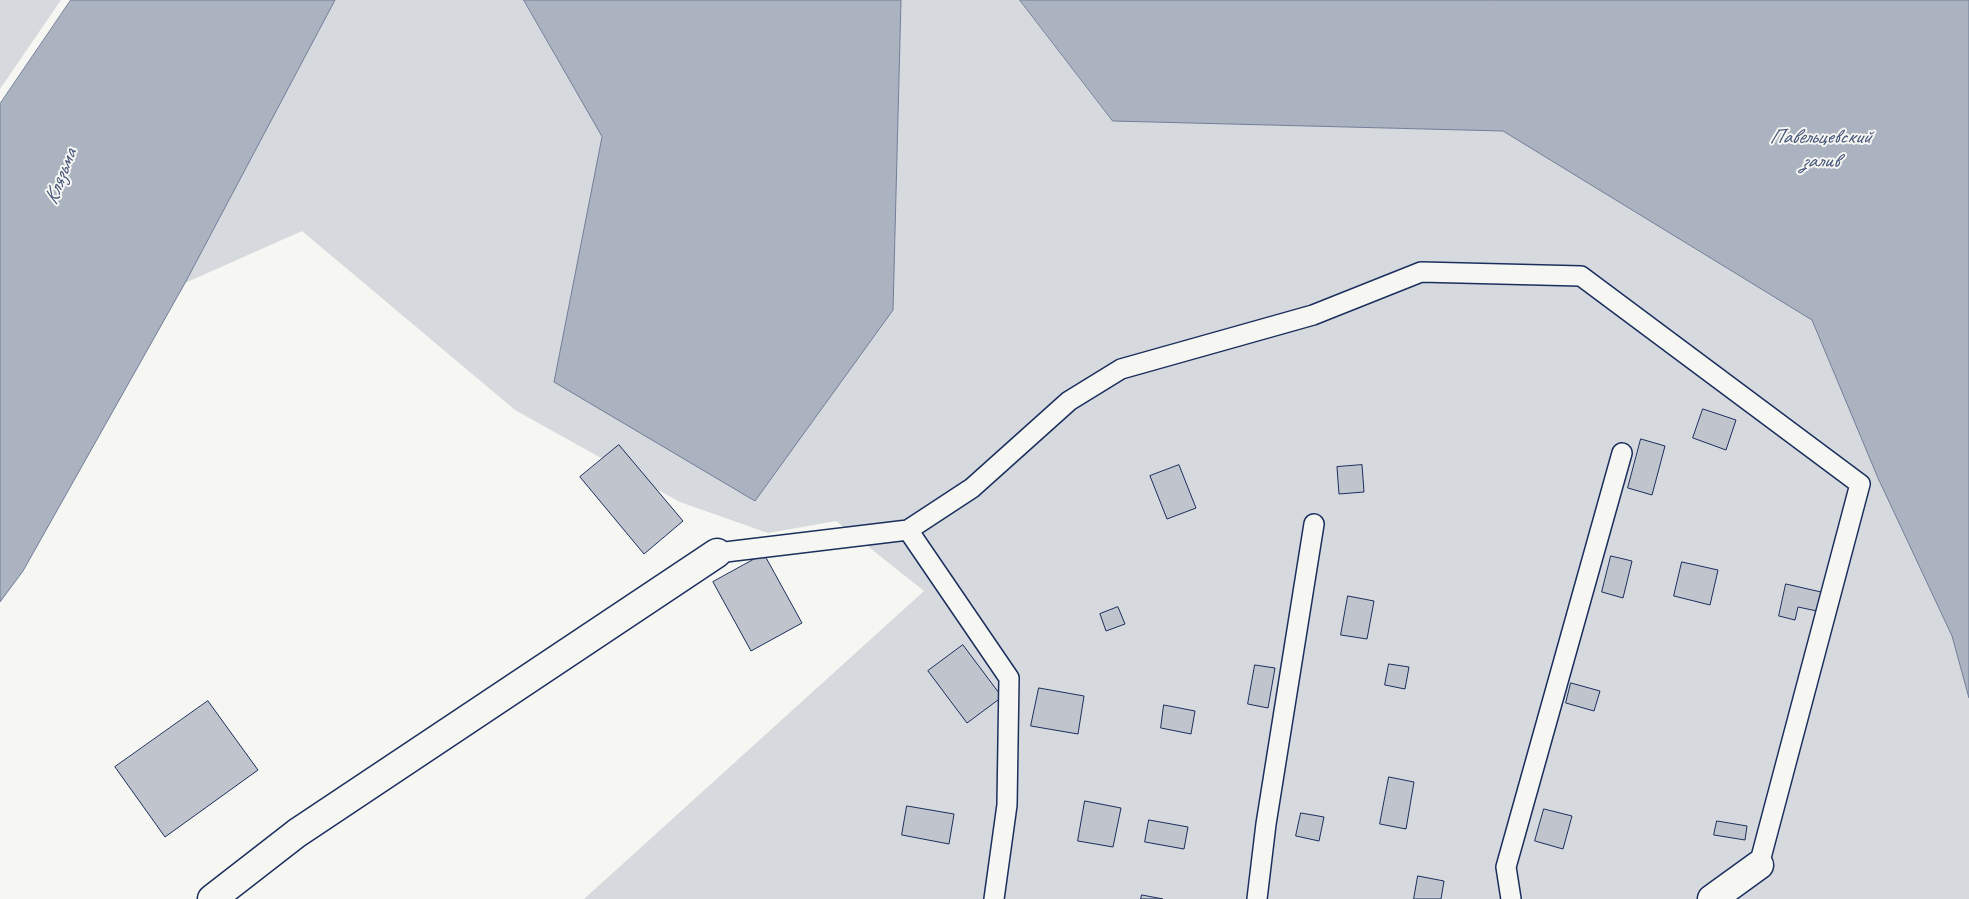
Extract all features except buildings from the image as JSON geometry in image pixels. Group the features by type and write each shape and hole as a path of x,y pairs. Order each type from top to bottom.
{"street":[{"path":"212,899 297,833 717,553"},
{"path":"1712,899 1759,865"}],"lane":[{"path":"717,553 908,530 972,488 1069,401 1120,369 1313,315 1421,272 1581,276 1860,484 1759,865"},
{"path":"1510,899 1506,867 1622,453"},
{"path":"1257,899 1266,824 1314,524"},
{"path":"908,530 1010,678 1007,805 994,899"}],"shaded area":[{"path":"0,0 61,0 0,89"},
{"path":"335,0 524,0 602,137 554,382 893,310 901,0 1020,0 1113,121 1503,131 1812,320 1878,478 1952,636 1969,698 1969,899 584,899 924,591 836,521 768,533 680,502 515,410 302,231 185,283"}],"water":[{"name":"Клязьма","path":"71,0 335,0 185,283 23,571 0,602 0,104"},
{"path":"524,0 901,0 893,310 755,501 554,382 602,137"},
{"name":"Павельцевский залив","path":"1020,0 1969,0 1969,698 1952,636 1878,478 1812,320 1503,131 1113,121"}]}
